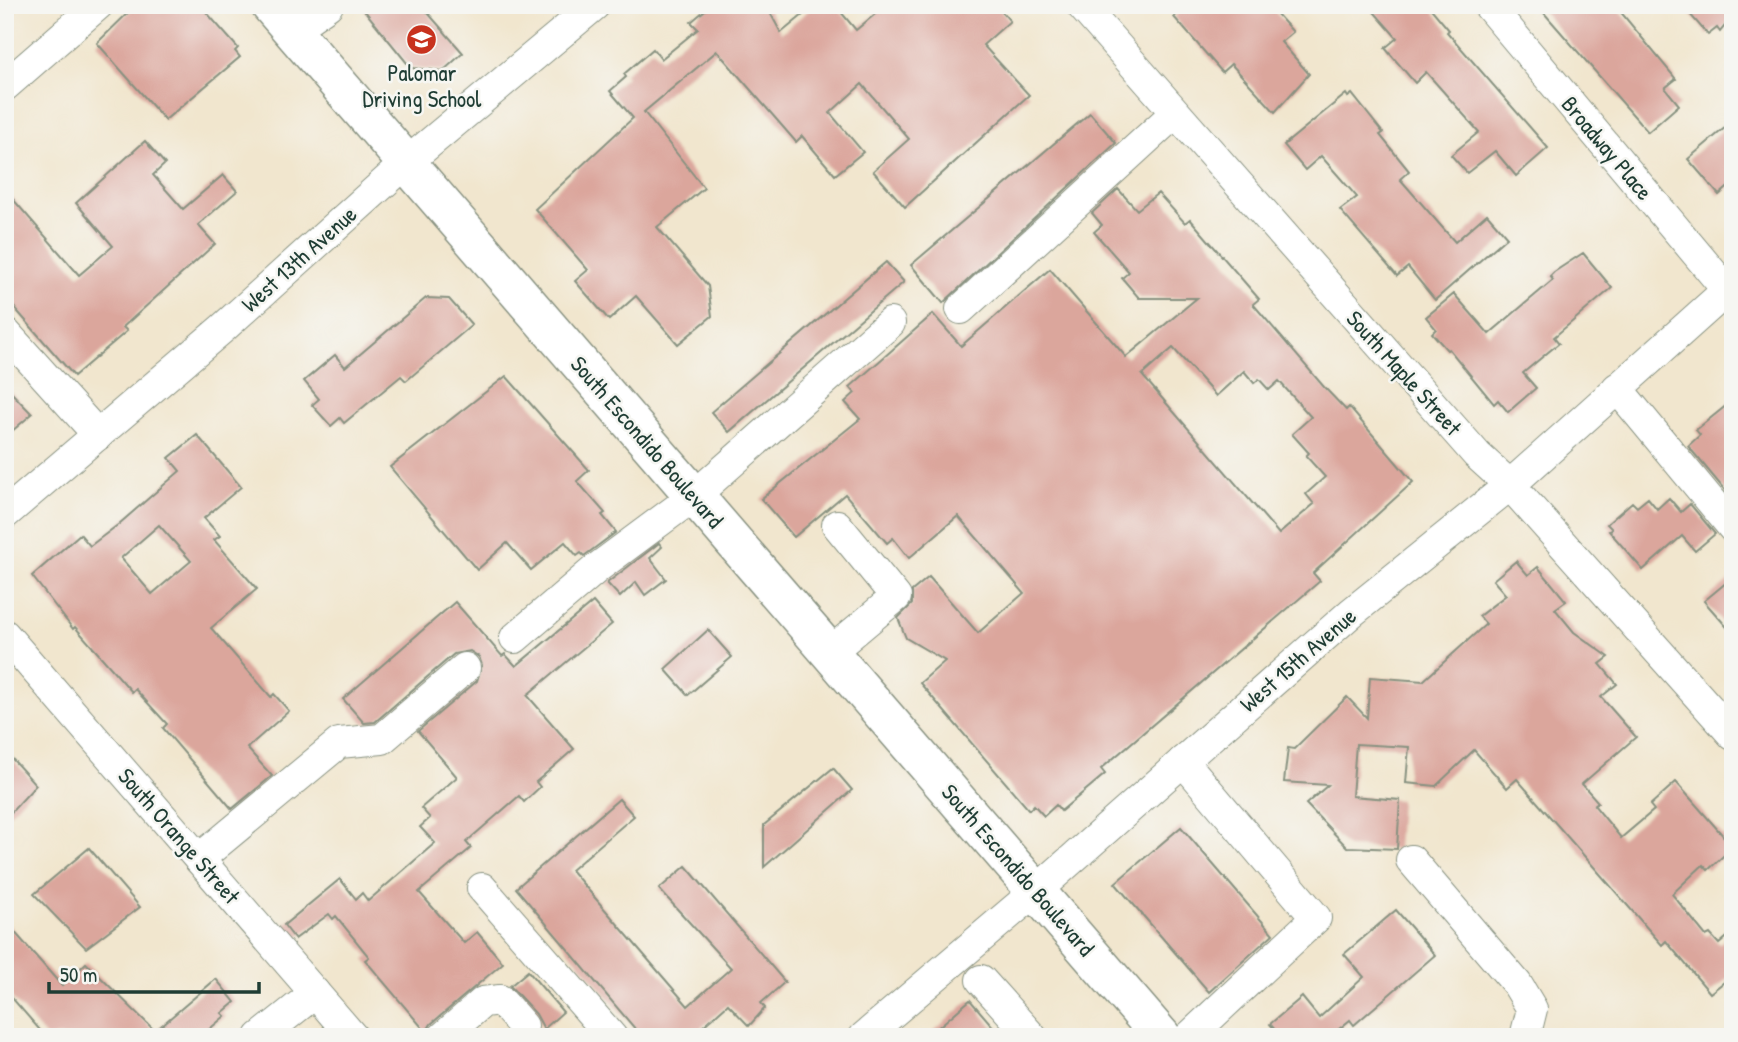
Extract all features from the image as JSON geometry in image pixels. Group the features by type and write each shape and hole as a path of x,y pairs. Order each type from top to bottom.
{"main road":[{"name":"South Escondido Boulevard","path":"281,18 1161,1037"}],"street":[{"path":"5,86 98,5"},
{"path":"281,18 328,5"},
{"name":"West 13th Avenue","path":"5,514 223,328 406,163 595,5"},
{"name":"South Maple Street","path":"1081,5 1174,114 1477,455 1510,485 1733,735"},
{"name":"Broadway Place","path":"1488,5 1730,287"},
{"path":"961,309 1174,114"},
{"name":"West 15th Avenue","path":"864,1037 1037,891 1351,612 1510,485 1730,287"},
{"path":"515,638 597,568 694,496 890,323"},
{"path":"5,332 98,435"},
{"path":"1617,388 1733,528"},
{"path":"829,653 896,597 837,525"},
{"name":"South Orange Street","path":"5,635 353,1037"},
{"path":"199,859 339,743 382,739 466,668"},
{"path":"1183,761 1316,918 1189,1037"},
{"path":"1410,860 1517,984 1532,1009 1524,1037"},
{"path":"482,888 612,1037"},
{"path":"981,980 1032,1037"},
{"path":"260,1037 315,993"},
{"path":"443,1037 483,1002 500,1000 523,1026"}],"building":[{"path":"136,5 200,5 238,48 235,51 240,57 165,120 97,43"},
{"path":"360,5 421,5 463,53 443,71 411,68"},
{"path":"711,5 766,5 781,33 815,5 835,5 856,30 886,5 996,5 1010,21 983,45 1029,95 905,207 873,171 909,139 862,84 830,113 863,152 835,175 802,136 796,142 717,51 644,112 704,188 657,227 708,286 712,316 678,344 636,296 609,320 575,281 588,270 535,209 633,118 610,91 626,77 624,74 653,49 661,59 698,29 691,22"},
{"path":"1188,5 1269,5 1293,32 1281,42 1309,74 1275,112 1231,64 1222,72 1174,17"},
{"path":"1368,5 1428,5 1449,30 1447,32 1548,148 1516,176 1495,151 1467,173 1451,155 1479,132 1426,72 1415,83 1385,48 1397,38"},
{"path":"1537,5 1615,5 1676,79 1665,88 1679,105 1648,132"},
{"path":"1682,5 1733,5 1733,16 1720,32 1717,28 1708,35"},
{"path":"1346,94 1348,97 1352,94 1409,171 1400,179 1455,242 1487,214 1507,237 1435,300 1408,267 1397,276 1340,210 1357,197 1321,156 1305,170 1284,145"},
{"path":"1090,113 1116,143 943,303 911,265"},
{"path":"1733,121 1733,183 1719,195 1688,159"},
{"path":"145,141 165,164 153,175 183,209 223,175 237,191 198,225 215,244 123,327 127,331 74,376 5,297 5,190 79,275 113,246 76,203"},
{"path":"1118,189 1137,210 1158,193 1185,223 1190,219 1259,299 1253,304 1324,387 1346,410 1349,407 1413,482 1313,573 1320,581 1101,769 1105,774 1061,811 1056,805 1044,816 1034,805 1029,810 920,683 945,661 906,638 898,618 912,604 912,591 929,577 978,633 1024,593 958,516 909,558 893,538 887,543 845,494 794,537 761,499 860,419 845,402 855,393 850,387 933,314 961,346 1050,269 1126,357 1197,298 1139,298 1122,278 1129,272 1094,232 1102,225 1092,213","holes":["1173,348 1216,396 1244,371 1254,383 1259,379 1269,390 1279,381 1311,417 1292,434 1309,453 1306,456 1325,477 1306,494 1314,504 1279,534 1142,375"]},
{"path":"1583,253 1612,288 1554,337 1559,343 1523,373 1536,388 1508,412 1498,400 1494,404 1449,349 1432,333 1436,329 1426,317 1454,294 1489,334 1553,280 1550,276 1554,272"},
{"path":"886,262 904,282 729,432 711,412"},
{"path":"426,298 449,299 472,325 406,381 401,376 344,423 340,418 331,426 312,405 319,399 304,381 335,355 345,367"},
{"path":"506,376 589,470 577,481 605,513 602,515 616,532 584,556 581,553 577,556 565,542 531,570 507,543 477,570 390,467"},
{"path":"5,386 32,414 5,437"},
{"path":"1733,400 1733,500 1688,446 1700,435 1696,430"},
{"path":"197,435 241,487 204,518 220,536 214,540 257,589 211,628 271,697 274,694 289,711 247,748 272,776 232,809 163,728 167,724 135,689 132,692 75,627 73,629 32,576 80,534 90,546 119,524 180,471 169,458","holes":["159,525 191,561 152,594 121,558"]},
{"path":"1648,498 1657,509 1669,498 1681,512 1690,504 1715,534 1695,551 1682,536 1643,570 1609,531 1612,529 1607,524 1632,502 1637,507"},
{"path":"659,543 662,547 650,558 666,579 645,595 636,582 620,597 607,583"},
{"path":"1516,561 1528,575 1538,567 1566,601 1555,609 1574,632 1609,657 1600,664 1617,684 1601,697 1636,737 1582,784 1598,802 1594,805 1621,838 1654,810 1650,805 1676,782 1733,847 1708,870 1703,865 1672,894 1706,936 1710,934 1719,944 1733,932 1733,975 1710,993 1666,941 1662,945 1517,779 1507,788 1474,750 1436,786 1406,783 1409,747 1356,744 1352,796 1400,800 1397,849 1347,847 1306,804 1328,785 1284,782 1288,748 1294,749 1347,697 1367,718 1370,677 1423,681 1486,624 1479,616 1506,595 1493,580"},
{"path":"1733,577 1733,634 1704,601"},
{"path":"455,602 502,656 505,654 516,666 593,602 612,624 527,695 574,749 536,782 540,787 524,802 519,796 466,842 471,848 419,892 464,943 477,932 503,963 431,1024 426,1032 365,960 369,957 336,916 333,919 329,914 295,939 284,925 340,879 356,899 362,893 368,901 435,843 420,827 430,818 421,808 457,777 418,731 477,681 482,665 479,657 470,651 454,654 375,722 364,723 343,699"},
{"path":"708,630 732,657 688,695 665,669"},
{"path":"5,751 36,785 5,819"},
{"path":"833,768 852,790 764,867 764,825"},
{"path":"619,799 634,816 571,870 688,1006 731,968 659,889 686,866 785,982 761,1003 765,1008 749,1026 728,1004 691,1037 642,1037 516,888"},
{"path":"1181,827 1273,934 1209,992 1115,883"},
{"path":"89,848 140,907 86,948 34,894"},
{"path":"1396,910 1435,955 1354,1025 1350,1020 1333,1034 1335,1037 1281,1037 1270,1024 1302,997 1319,1018 1364,977 1344,954"},
{"path":"5,921 62,986 86,963 155,1031 216,979 235,1002 222,1013 225,1016 200,1037 46,1037 5,990"},
{"path":"528,971 563,1012 544,1029 536,1014 510,986"},
{"path":"970,1000 1002,1037 927,1037"}],"place":[{"name":"Palomar Driving School","path":"422,39"}]}
